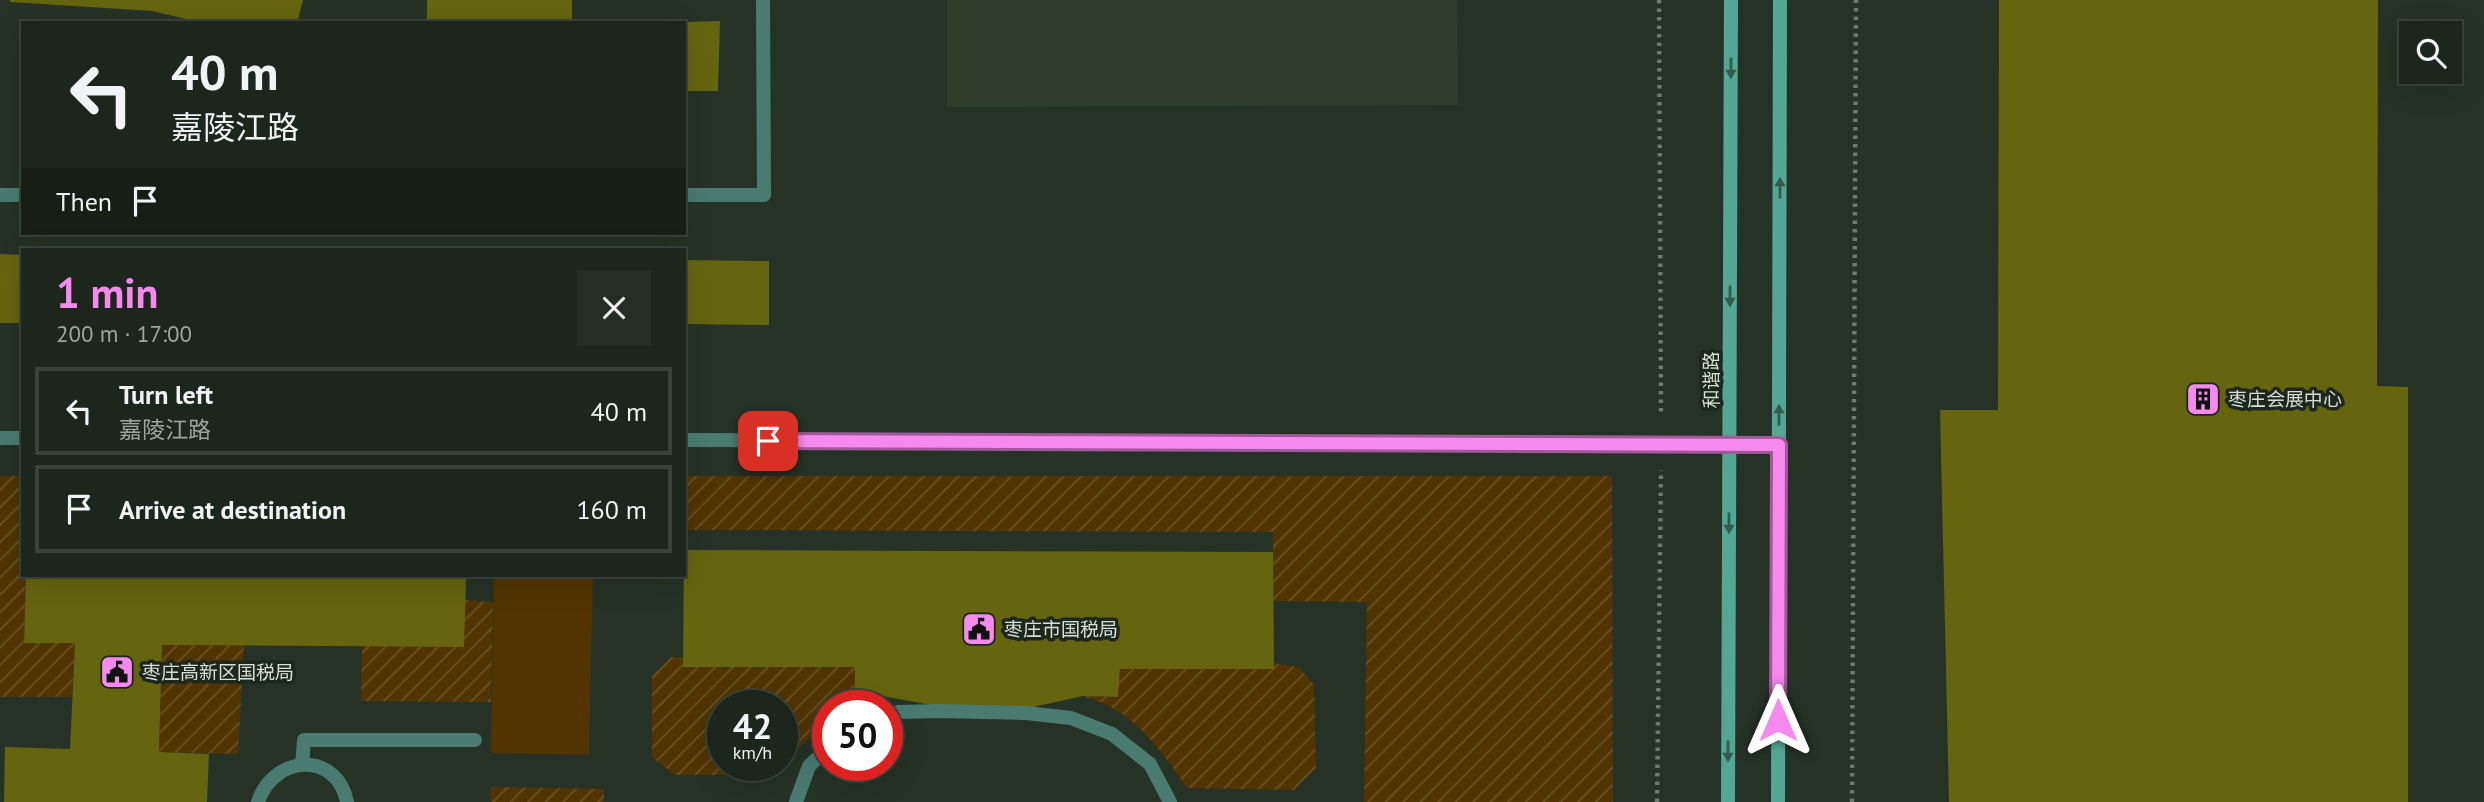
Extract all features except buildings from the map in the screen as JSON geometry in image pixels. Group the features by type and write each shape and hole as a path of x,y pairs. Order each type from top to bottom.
{"main road":[{"name":"和谐路","path":"1728,802 1731,0"},
{"path":"1778,802 1780,0"}],"street":[{"path":"686,195 764,195 763,0"},
{"path":"0,195 21,195"},
{"path":"0,438 21,438"},
{"path":"686,440 1779,445"},
{"path":"903,712 1026,713 1071,718 1112,734 1150,764 1170,802"},
{"path":"302,765 304,740 475,740"},
{"path":"796,802 812,763"},
{"path":"258,802 263,787 274,775 287,768 302,765 316,767 329,774 340,784 347,802"}],"path":[{"path":"1657,802 1662,444 1659,0"},
{"path":"1852,802 1856,0"}],"shaded area":[{"path":"947,0 1457,0 1458,105 947,107"},
{"path":"0,476 21,476 21,577 26,577 24,643 75,643 72,697 0,697"},
{"path":"686,476 1612,476 1613,802 1364,802 1367,602 1273,601 1273,532 686,530"},
{"path":"494,577 593,577 589,755 491,753"},
{"path":"465,600 493,602 491,702 361,701 362,646"},
{"path":"162,645 244,645 238,754 159,752"},
{"path":"671,657 683,657 683,667 855,667 855,690 812,690 812,736 798,749 798,690 707,690 707,775 675,775 652,757 652,676"},
{"path":"1274,663 1300,668 1314,685 1316,768 1294,790 1187,788 1163,755 1136,725 1110,707 1083,696 1118,697 1120,669 1274,669"},
{"path":"491,787 604,789 604,802 491,802"}],"place":[{"name":"枣庄会展中心","path":"2203,399"},
{"name":"枣庄市国税局","path":"979,629"},
{"name":"枣庄高新区国税局","path":"117,672"}],"route":[{"path":"768,441 1779,445 1778,720"}]}
